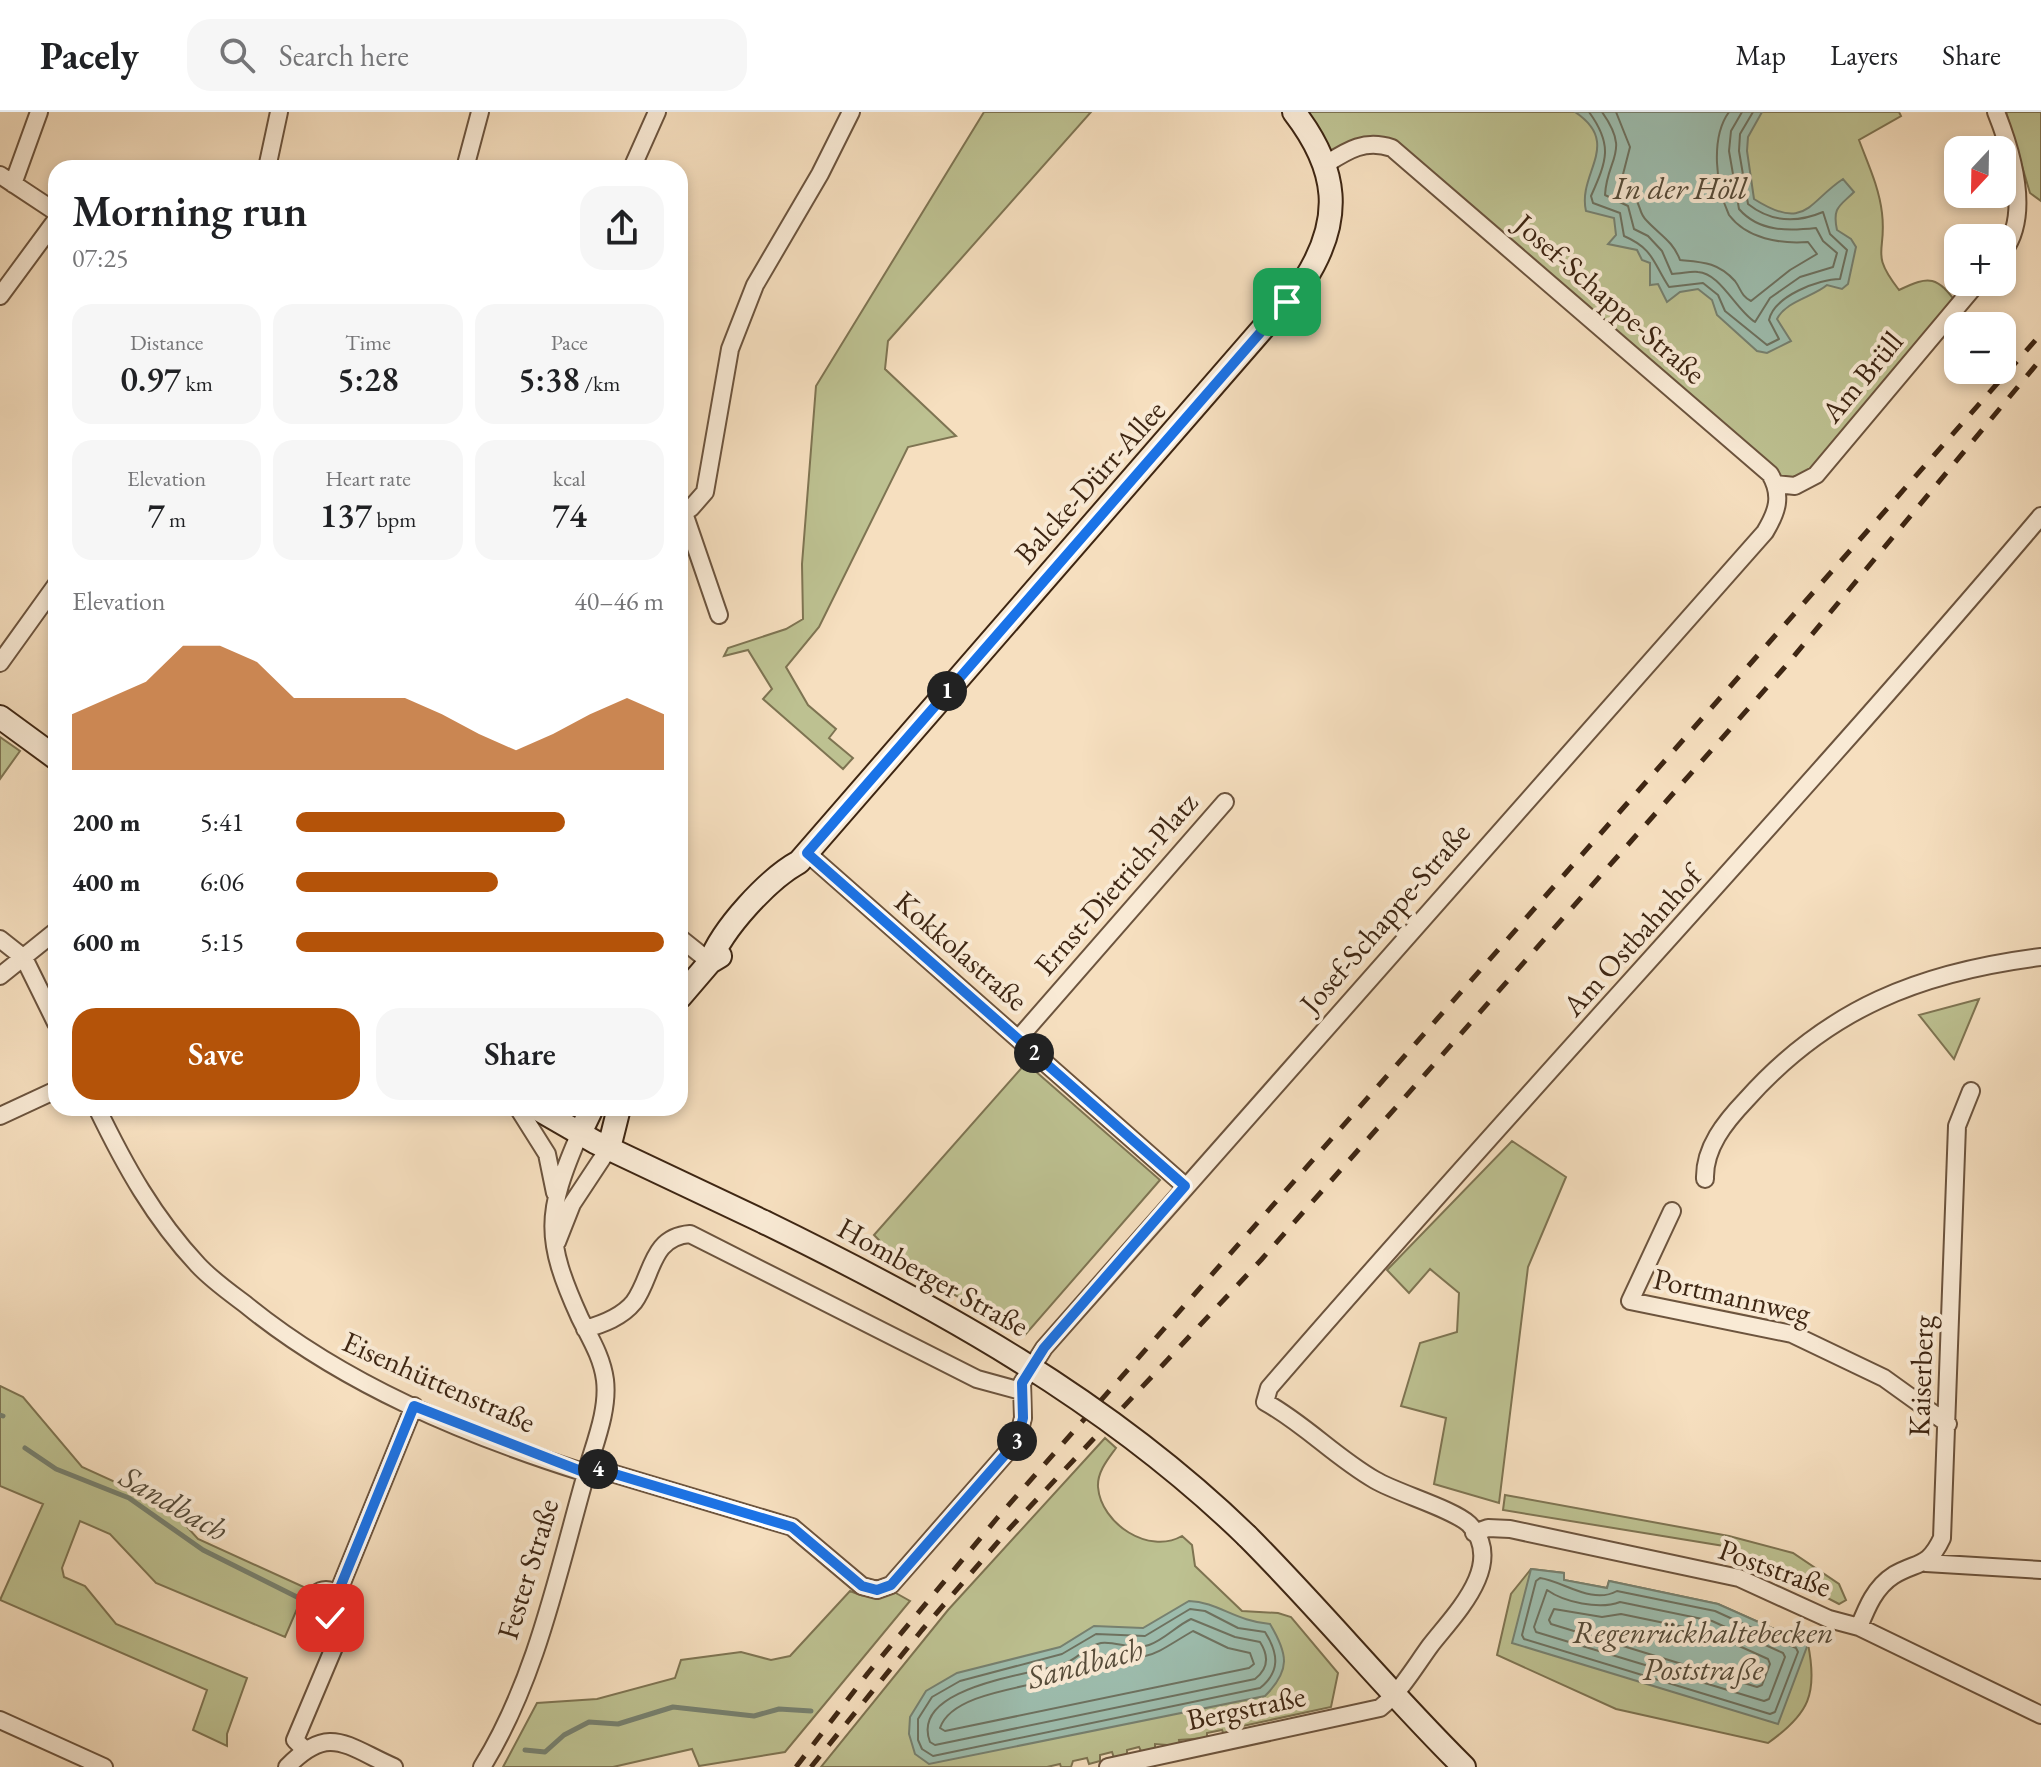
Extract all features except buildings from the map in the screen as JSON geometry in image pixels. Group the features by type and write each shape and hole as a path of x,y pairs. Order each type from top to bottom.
{"main road":[{"name":"Balcke-Dürr-Allee","path":"688,988 710,962 717,943 782,872 803,857 1304,281 1319,259 1328,229 1331,184 1326,164 1294,112"},
{"path":"0,717 48,752"},
{"name":"Homberger Straße","path":"550,1116 968,1327 1051,1379 1133,1438 1212,1502 1309,1597 1393,1697 1464,1767"},
{"path":"580,1133 588,1116"},
{"path":"609,1148 617,1116"}],"street":[{"path":"39,112 6,179 48,207"},
{"path":"269,160 279,112"},
{"path":"467,160 480,112"},
{"path":"636,160 657,112"},
{"path":"688,509 698,501 709,478 730,349 755,285 813,186 851,112"},
{"path":"1996,112 2010,155 2017,216 2015,224"},
{"name":"Josef-Schappe-Straße","path":"587,1470 792,1527 862,1586 882,1590 891,1585 1017,1441 1023,1418 1022,1383 1044,1348 1765,532 1778,505 1776,484 1763,468 1392,148 1381,144 1358,145 1326,164"},
{"path":"0,296 48,231"},
{"name":"Am Brüll","path":"1776,484 1795,486 1816,475 1966,296"},
{"name":"Am Ostbahnhof","path":"1474,1533 1468,1523 1363,1473 1293,1418 1265,1402 1269,1388 1504,1121 1611,1007 2041,516"},
{"path":"688,530 719,615"},
{"path":"0,663 48,596"},
{"name":"Ernst-Dietrich-Platz","path":"1018,1039 1225,802"},
{"name":"Kokkolastraße","path":"803,857 1018,1039 1185,1186"},
{"path":"0,976 48,938"},
{"path":"0,939 24,958 48,1007"},
{"path":"688,944 710,962"},
{"path":"1705,1179 1705,1159 1740,1106 1780,1063 1834,1022 1902,988 1961,970 2041,957"},
{"name":"Kaiserberg","path":"1926,1563 1942,1538 1957,1126 1971,1091"},
{"path":"0,1116 48,1094"},
{"name":"Eisenhüttenstraße","path":"101,1116 132,1180 154,1212 204,1271 275,1329 336,1370 414,1406 587,1470"},
{"name":"Fester Straße","path":"523,1116 547,1154 556,1198"},
{"name":"Fester Straße","path":"482,1767 515,1707 603,1410 605,1382 601,1358 558,1270 552,1216 580,1133"},
{"path":"555,1247 572,1204 609,1148"},
{"name":"Portmannweg","path":"1672,1211 1649,1263 1637,1280 1630,1301 1792,1334 1884,1378 1948,1424"},
{"path":"585,1329 604,1323 634,1303 661,1248 669,1239 690,1234 977,1379 1021,1391"},
{"path":"330,1618 338,1612 337,1595 414,1406"},
{"name":"Poststraße","path":"1474,1533 1488,1528 1510,1529 1739,1578 1829,1619 1856,1626 2041,1715"},
{"path":"1393,1697 1458,1616 1474,1588 1481,1561 1479,1542 1474,1533"},
{"path":"1856,1626 1881,1585 1896,1574 1926,1563 2041,1570"},
{"path":"330,1618 318,1615 312,1602 321,1591 337,1595"},
{"path":"304,1749 295,1740 338,1638 330,1618"},
{"name":"Bergstraße","path":"1110,1767 1380,1708 1393,1697"},
{"path":"0,1720 104,1767"},
{"path":"287,1767 315,1742 340,1743 394,1767"}],"green space":[{"path":"984,112 1091,112 888,341 885,369 956,436 908,447 819,627 786,667 808,705 836,729 829,738 853,758 843,769 763,699 772,689 748,650 724,656 728,648 786,629 803,619 802,564 816,386"},
{"path":"1294,112 1899,112 1901,116 1859,140 1881,203 1884,267 1899,290 1918,282 1932,281 1944,288 1944,296 1951,296 1958,305 1952,312 1944,312 1944,322 1816,475 1776,484 1380,144 1326,164"},
{"path":"2006,112 2041,112 2041,201 2030,193 2016,136 2013,136"},
{"path":"0,737 20,751 0,779"},
{"path":"1979,999 1954,1059 1919,1015"},
{"path":"1026,1063 1160,1180 1025,1335 904,1266 874,1235"},
{"path":"1512,1141 1566,1177 1528,1267 1499,1503 1434,1484 1446,1418 1401,1406 1420,1343 1457,1332 1459,1293 1430,1269 1409,1293 1387,1270"},
{"path":"0,1386 23,1397 82,1467 168,1506 198,1539 306,1588 285,1637 156,1583 110,1534 80,1521 62,1568 64,1577 85,1586 116,1624 247,1678 227,1734 227,1746 193,1730 207,1690 0,1600 43,1504 0,1486"},
{"path":"1105,1438 1116,1448 1099,1476 1098,1487 1101,1501 1117,1524 1142,1539 1155,1542 1182,1536 1192,1545 1195,1566 1242,1611 1291,1617 1338,1673 1331,1707 1238,1727 1239,1733 1224,1735 1222,1730 1207,1733 1207,1738 1179,1740 1180,1746 1155,1744 1155,1750 1142,1753 1139,1747 1127,1750 1127,1756 1114,1758 1112,1752 1100,1755 1100,1761 1089,1764 1087,1758 1073,1761 1071,1767 1061,1767 1060,1764 1047,1767 821,1767 948,1610"},
{"path":"1505,1495 1729,1536 1793,1553 1839,1584 1846,1600 1839,1604 1730,1547 1503,1510"},
{"name":"Regenrückhaltebecken Poststraße","path":"1531,1569 1564,1573 1564,1580 1607,1588 1609,1581 1718,1604 1808,1644 1812,1676 1807,1701 1793,1722 1768,1743 1616,1709 1497,1655 1511,1594"},
{"path":"850,1591 872,1597 894,1592 910,1601 785,1752 699,1766 692,1749 613,1767 503,1767 537,1703 597,1699 675,1678 681,1660 741,1652 771,1660 790,1656"}],"water":[{"name":"In der Höll","path":"1575,112 1762,112 1748,137 1754,199 1771,209 1796,213 1805,210 1843,179 1854,192 1838,208 1836,216 1837,230 1851,239 1856,247 1848,284 1842,289 1827,285 1781,313 1777,319 1791,341 1767,353 1757,351 1717,315 1712,300 1698,289 1680,292 1667,302 1658,284 1650,285 1650,263 1642,260 1637,250 1608,244 1616,235 1614,218 1586,211 1585,197 1595,159 1596,136 1589,124"},
{"name":"Regenrückhaltebecken Poststraße","path":"1531,1569 1564,1573 1564,1580 1607,1588 1609,1581 1718,1604 1808,1644 1778,1724 1512,1643"},
{"path":"1189,1601 1270,1624 1280,1644 1284,1662 1279,1678 1265,1696 929,1764 915,1754 909,1734 910,1717 926,1691 957,1673 1060,1647 1094,1626 1143,1628"}],"waterway":[{"name":"Sandbach","path":"25,1448 56,1469 129,1498 203,1550 299,1598"},
{"name":"Sandbach","path":"525,1750 545,1752 564,1735 589,1722 618,1724 673,1707 754,1716 779,1709 811,1711"}],"railway":[{"path":"796,1767 868,1673 998,1517 2041,334"},
{"path":"811,1767 1010,1528 1261,1260 1784,668 2041,359"}],"route":[{"path":"330,1618 338,1612 340,1601 337,1595 414,1406 550,1462 586,1473 588,1466 792,1527 812,1541 853,1580 868,1589 877,1590 891,1585 1017,1441 1023,1418 1022,1383 1044,1348 1185,1186 807,853 1287,302"}]}
